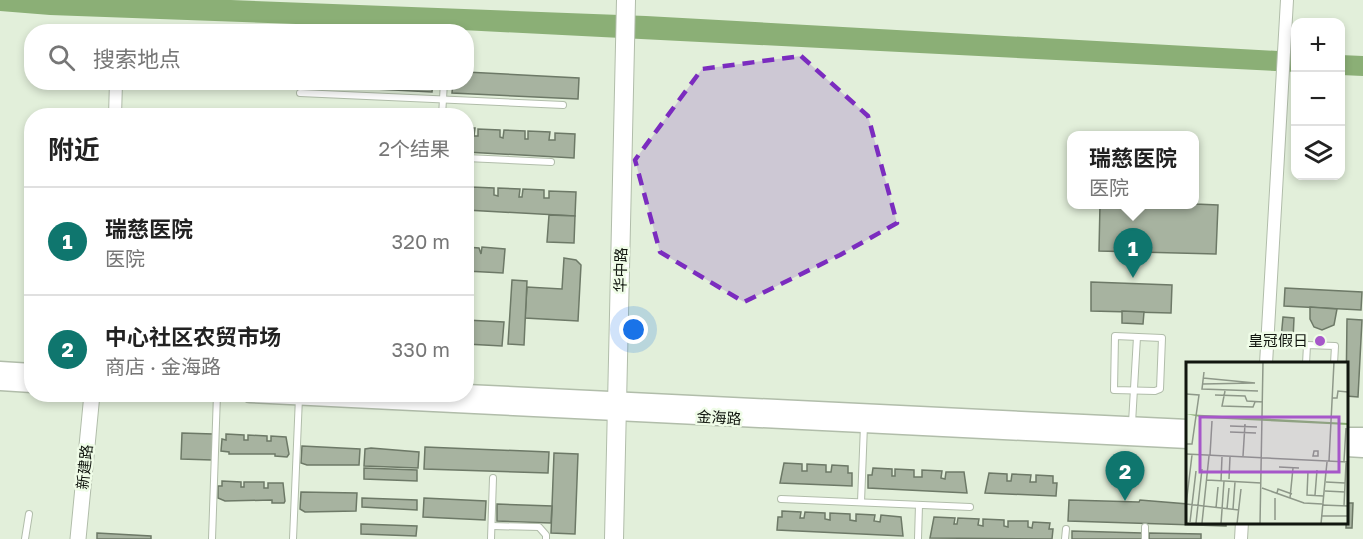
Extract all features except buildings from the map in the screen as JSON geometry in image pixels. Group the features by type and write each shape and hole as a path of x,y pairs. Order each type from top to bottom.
{"main road":[{"name":"华中路","path":"614,0 611,406 614,539"},
{"name":"华中路","path":"602,539 611,406 627,0"},
{"path":"0,370 24,372"},
{"path":"0,382 24,384"},
{"name":"金海路","path":"474,394 864,425 1186,440"},
{"name":"金海路","path":"472,402 1186,428"}],"street":[{"path":"1266,362 1287,0"},
{"path":"115,108 116,90"},
{"name":"新建路","path":"78,539 91,402"}],"lane":[{"path":"442,108 443,90"},
{"path":"300,93 563,105"},
{"path":"474,158 551,162"},
{"path":"1115,336 1162,338 1160,389 1134,390 1114,390 1115,336"},
{"path":"1132,425 1137,337"},
{"path":"1306,362 1307,345 1335,346 1334,362"},
{"path":"212,539 217,402"},
{"path":"293,539 299,402"},
{"path":"861,502 864,425"},
{"path":"491,539 493,478"},
{"path":"782,499 970,507"},
{"path":"918,539 919,505"},
{"path":"25,539 28,514"},
{"path":"492,526 539,527 546,535 546,539"},
{"path":"1145,527 1145,539"},
{"path":"1065,539 1066,529"}],"highlighted area":[{"path":"801,56 868,116 897,223 840,255 744,302 660,252 635,160 702,69"}],"shaded area":[{"path":"0,0 231,0 646,16 1291,52 1291,72 474,31 474,24 297,24 50,15 0,11"},
{"path":"1345,55 1363,56 1363,76 1345,75"}],"place":[{"name":"瑞慈医院","path":"1133,278"},
{"name":"皇冠假日","path":"1320,341"},
{"name":"中心社区农贸市场","path":"1125,501"}]}
